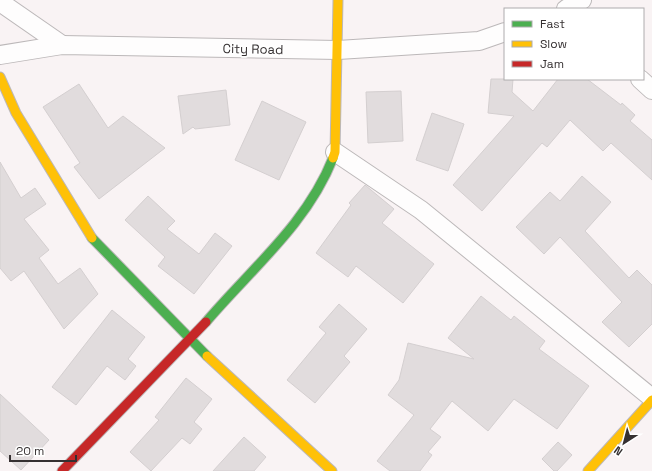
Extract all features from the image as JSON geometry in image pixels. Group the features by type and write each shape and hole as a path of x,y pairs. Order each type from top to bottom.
{"street":[{"path":"62,471 190,340 233,290 281,240 309,204 324,180 335,152 338,0"},
{"path":"568,8 582,0"},
{"path":"0,2 62,45"},
{"name":"City Road","path":"0,55 62,45 338,50 479,41 504,32"},
{"path":"0,77 16,113 89,234 190,340 332,471"},
{"path":"641,80 652,90"},
{"path":"335,152 420,210 652,399 588,471"}],"building":[{"path":"491,79 513,80 512,92 533,111 557,80 588,80 621,105 622,103 635,115 630,121 652,140 652,180 611,143 603,151 570,120 547,147 542,143 482,211 453,185 514,116 488,113"},
{"path":"79,84 108,128 123,116 165,148 99,199 74,167 80,163 43,107"},
{"path":"226,90 230,125 195,129 193,127 183,134 178,96"},
{"path":"401,91 403,141 368,143 366,92"},
{"path":"262,101 306,122 279,180 235,160"},
{"path":"432,113 464,124 448,171 416,160"},
{"path":"0,162 21,198 35,188 46,204 24,219 49,250 39,258 58,284 80,268 98,294 64,329 24,271 11,281 0,268"},
{"path":"582,176 611,202 585,231 629,278 637,270 652,285 652,324 629,347 602,322 622,302 560,237 544,254 516,227 550,192 560,201"},
{"path":"365,185 394,209 382,223 434,264 403,303 356,266 348,277 316,253 351,205 349,203"},
{"path":"148,196 175,221 167,229 199,254 215,233 232,246 194,294 158,266 165,257 125,220"},
{"path":"481,296 511,320 514,316 545,341 539,349 589,386 557,429 514,399 488,431 452,401 430,429 441,437 428,452 432,455 420,471 390,471 377,461 414,415 388,395 399,380 408,343 474,359 448,338"},
{"path":"339,304 367,329 344,356 350,362 315,403 287,380 326,333 319,327"},
{"path":"112,310 145,337 128,359 136,366 125,380 107,366 76,405 52,387"},
{"path":"186,378 212,399 194,422 202,429 190,444 182,438 151,471 130,452 159,420 155,417"},
{"path":"0,394 49,440 21,470 0,451"},
{"path":"244,437 266,457 254,471 213,471"},
{"path":"558,442 572,455 557,471 554,471 542,459"}],"traffic: fast":[{"path":"206,322 277,245 293,225 309,204 322,182 333,158"},
{"path":"92,238 207,356"}],"traffic: slow":[{"path":"333,158 335,152 338,0"},
{"path":"0,77 16,113 92,238"},
{"path":"207,356 332,471"},
{"path":"588,471 652,400"}],"traffic: jam":[{"path":"62,471 206,322"}]}
